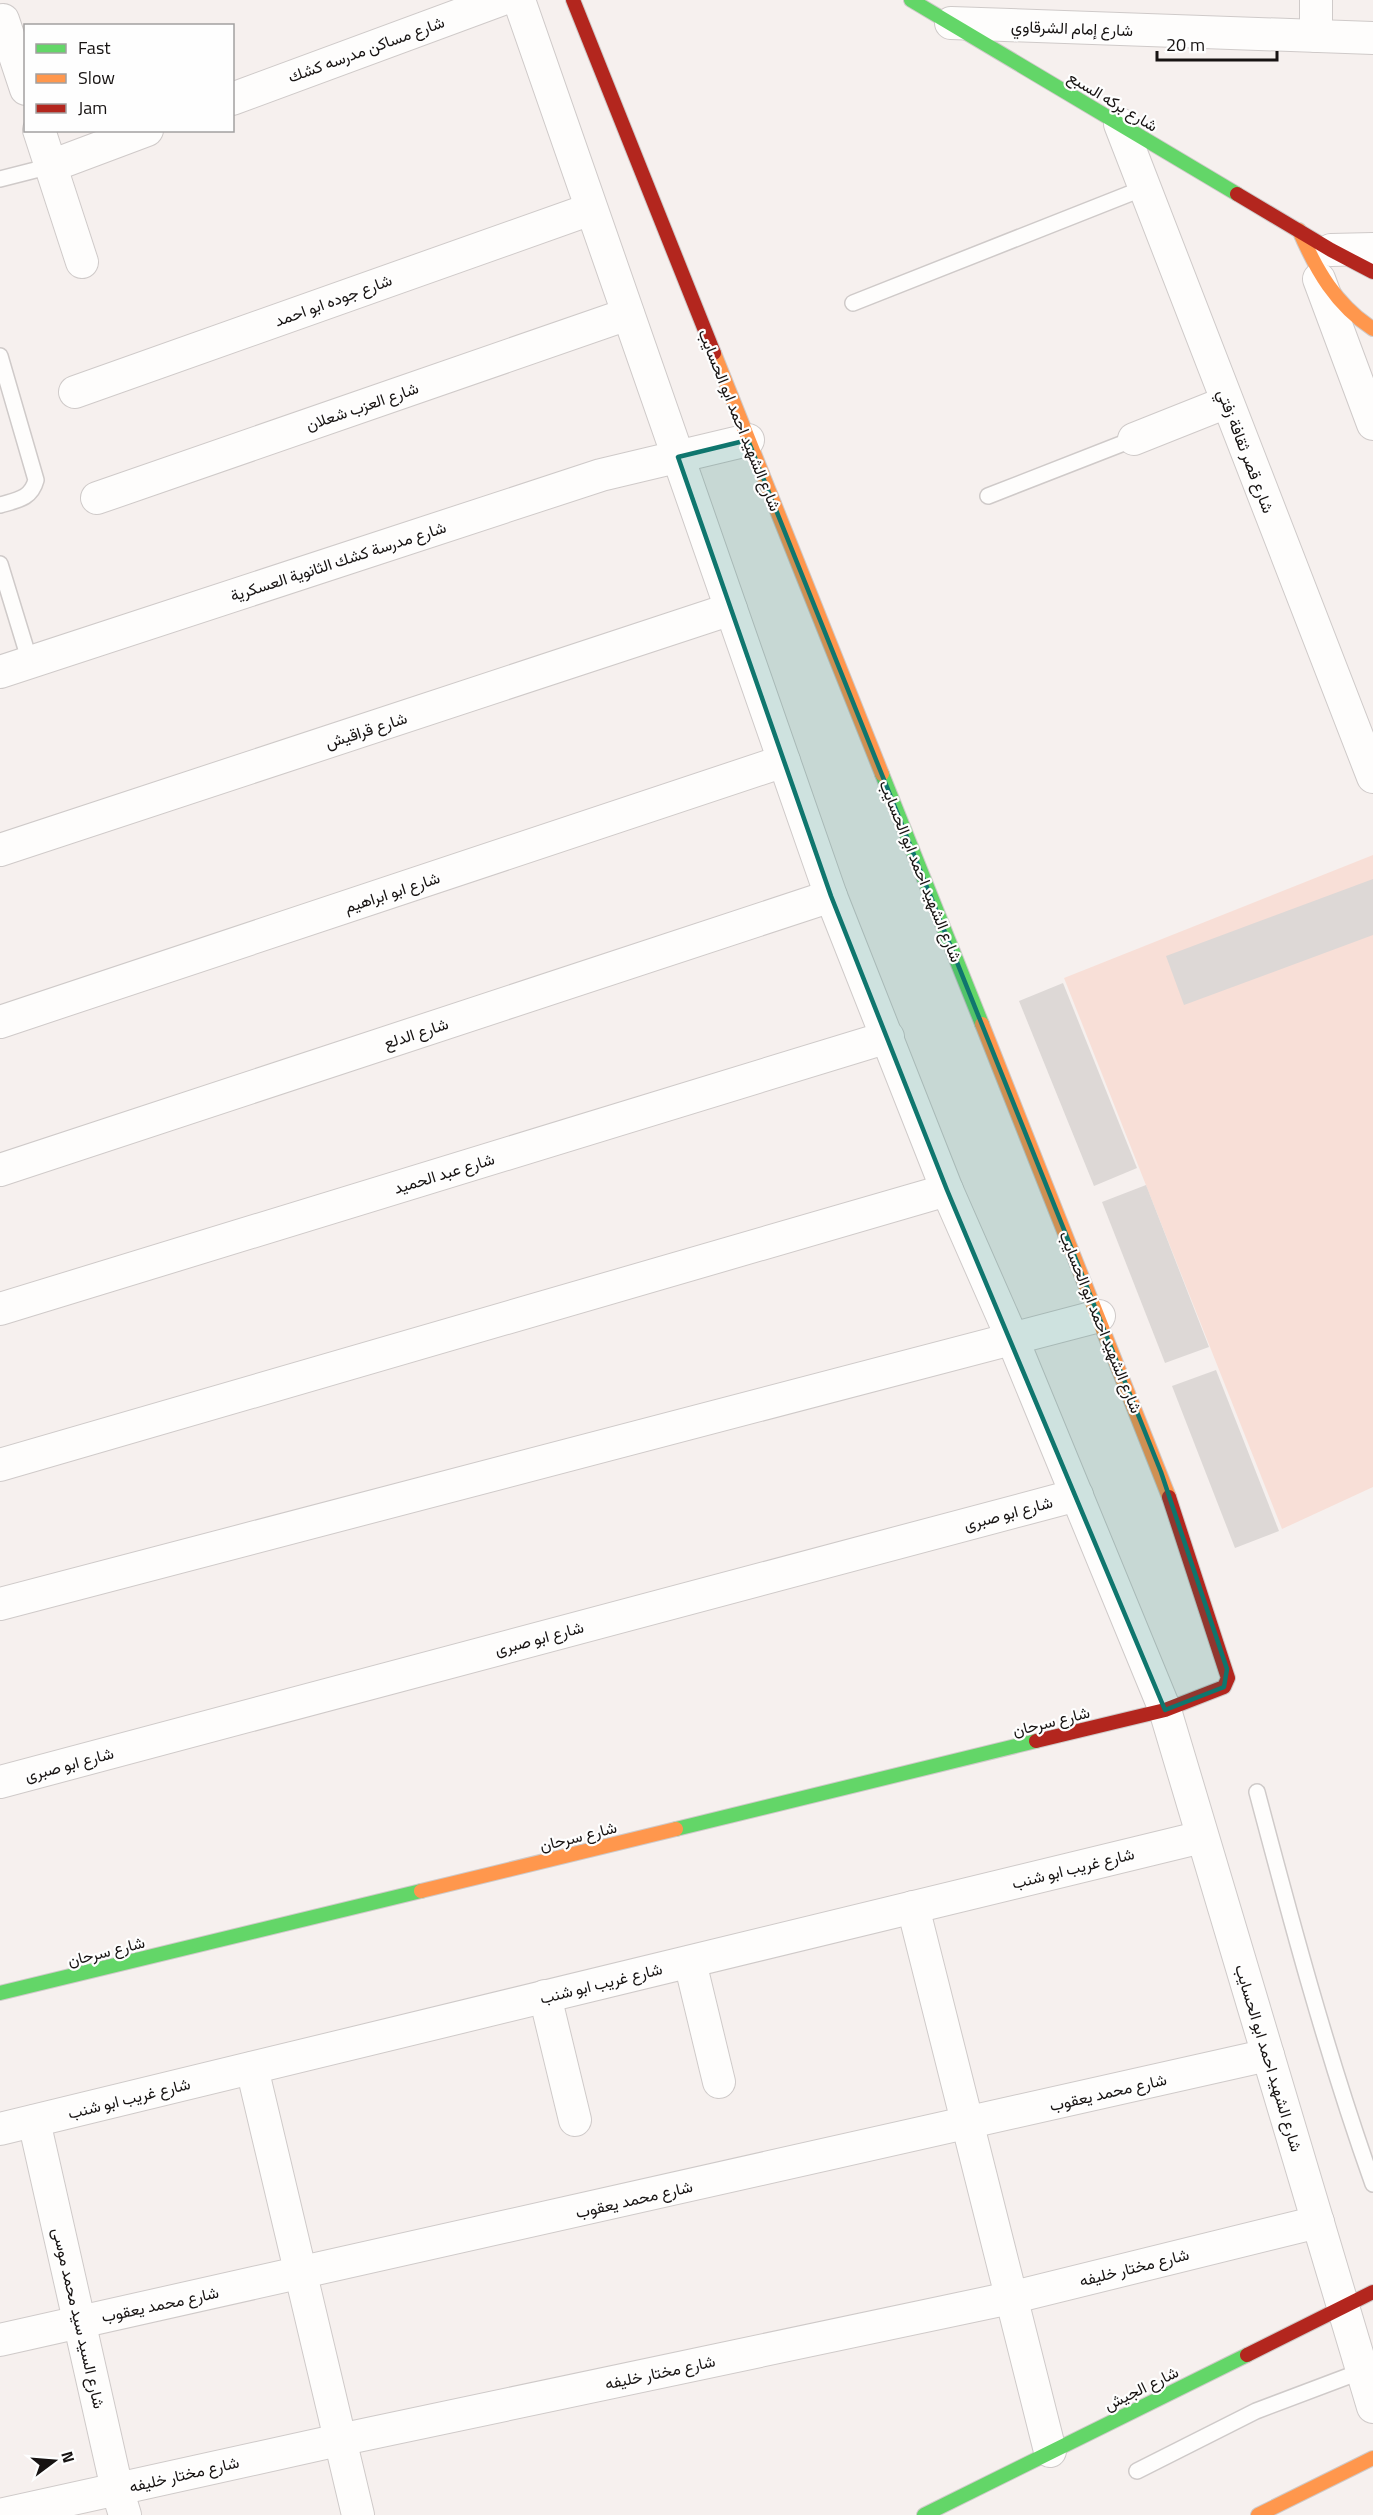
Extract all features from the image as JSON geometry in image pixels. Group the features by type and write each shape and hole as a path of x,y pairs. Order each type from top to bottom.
{"street":[{"name":"شارع مساكن مدرسه كشك","path":"234,98 500,0"},
{"name":"شارع الشهيد احمد ابو الحسايب","path":"519,0 831,896 947,1190 1012,1338 1164,1710 1373,2407"},
{"name":"شارع الشهيد احمد ابو الحسايب","path":"573,0 1161,1472 1227,1669 1228,1678 1224,1687 1164,1710"},
{"name":"شارع بركه السبع","path":"911,0 1299,230 1323,259 1338,300 1373,329"},
{"path":"1316,0 1316,36"},
{"path":"3,20 24,83"},
{"name":"شارع إمام الشرقاوي","path":"951,23 1373,38"},
{"name":"شارع قصر ثقافة زفتي","path":"1120,124 1373,777"},
{"path":"40,132 82,262"},
{"path":"51,166 142,132"},
{"name":"شارع جوده ابو احمد","path":"75,392 591,209"},
{"name":"شارع بركه السبع","path":"1299,230 1323,259 1373,272"},
{"path":"1373,249 1323,259 1373,424"},
{"name":"شارع العزب شعلان","path":"97,498 628,314"},
{"path":"1134,439 1227,402"},
{"name":"شارع مدرسة كشك الثانوية العسكرية","path":"0,672 601,475 748,440"},
{"name":"شارع قراقيش","path":"0,850 731,609"},
{"name":"شارع ابو ابراهيم","path":"0,1022 784,761"},
{"name":"شارع الدلع","path":"0,1170 831,896"},
{"name":"شارع عبد الحميد","path":"0,1309 888,1037"},
{"path":"0,1465 947,1190"},
{"path":"0,1604 1099,1316"},
{"name":"شارع ابو صبرى","path":"0,1782 1077,1495"},
{"name":"شارع سرحان","path":"0,1993 1164,1710"},
{"name":"شارع غريب ابو شنب","path":"0,2129 1202,1837"},
{"path":"913,1907 1050,2451"},
{"path":"690,1962 719,2082"},
{"path":"545,1996 575,2120"},
{"name":"شارع محمد يعقوب","path":"0,2340 1268,2055"},
{"path":"252,2068 358,2515"},
{"name":"شارع السيد سيد محمد موسى","path":"34,2121 121,2502"},
{"name":"شارع مختار خليفه","path":"0,2515 121,2502 339,2440 1010,2298 1318,2222"},
{"name":"شارع الجيش","path":"924,2515 1373,2292"},
{"path":"1258,2515 1373,2458"}],"lane":[{"path":"0,179 51,166"},
{"path":"853,303 1144,188"},
{"path":"0,356 36,480 34,489 28,496 0,506"},
{"path":"988,496 1134,439"},
{"path":"0,564 30,662"},
{"path":"1257,1792 1305,1974 1350,2119 1373,2184"},
{"path":"1137,2471 1256,2411 1362,2371"}],"highlighted area":[{"path":"748,440 1161,1472 1227,1669 1224,1687 1165,1710 947,1190 831,896 678,457"}],"shaded area":[{"path":"1373,855 1373,1487 1282,1529 1064,978"}],"building":[{"path":"1373,879 1373,935 1184,1005 1166,956"},
{"path":"1063,983 1137,1168 1094,1186 1019,1001"},
{"path":"1146,1185 1209,1347 1165,1363 1102,1202"},
{"path":"1216,1370 1279,1531 1235,1548 1172,1386"}],"traffic: fast":[{"path":"911,0 1237,194"},
{"path":"882,774 982,1024"},
{"path":"676,1829 1036,1741"},
{"path":"0,1993 421,1891"},
{"path":"924,2515 1247,2355"}],"traffic: slow":[{"path":"1299,230 1328,286 1348,309 1373,329"},
{"path":"714,353 882,774"},
{"path":"982,1024 1169,1497"},
{"path":"421,1891 676,1829"},
{"path":"1258,2515 1373,2458"}],"traffic: jam":[{"path":"573,0 714,353"},
{"path":"1237,194 1331,250 1373,272"},
{"path":"1036,1741 1165,1710 1224,1687 1228,1678 1169,1497"},
{"path":"1247,2355 1373,2292"}]}
